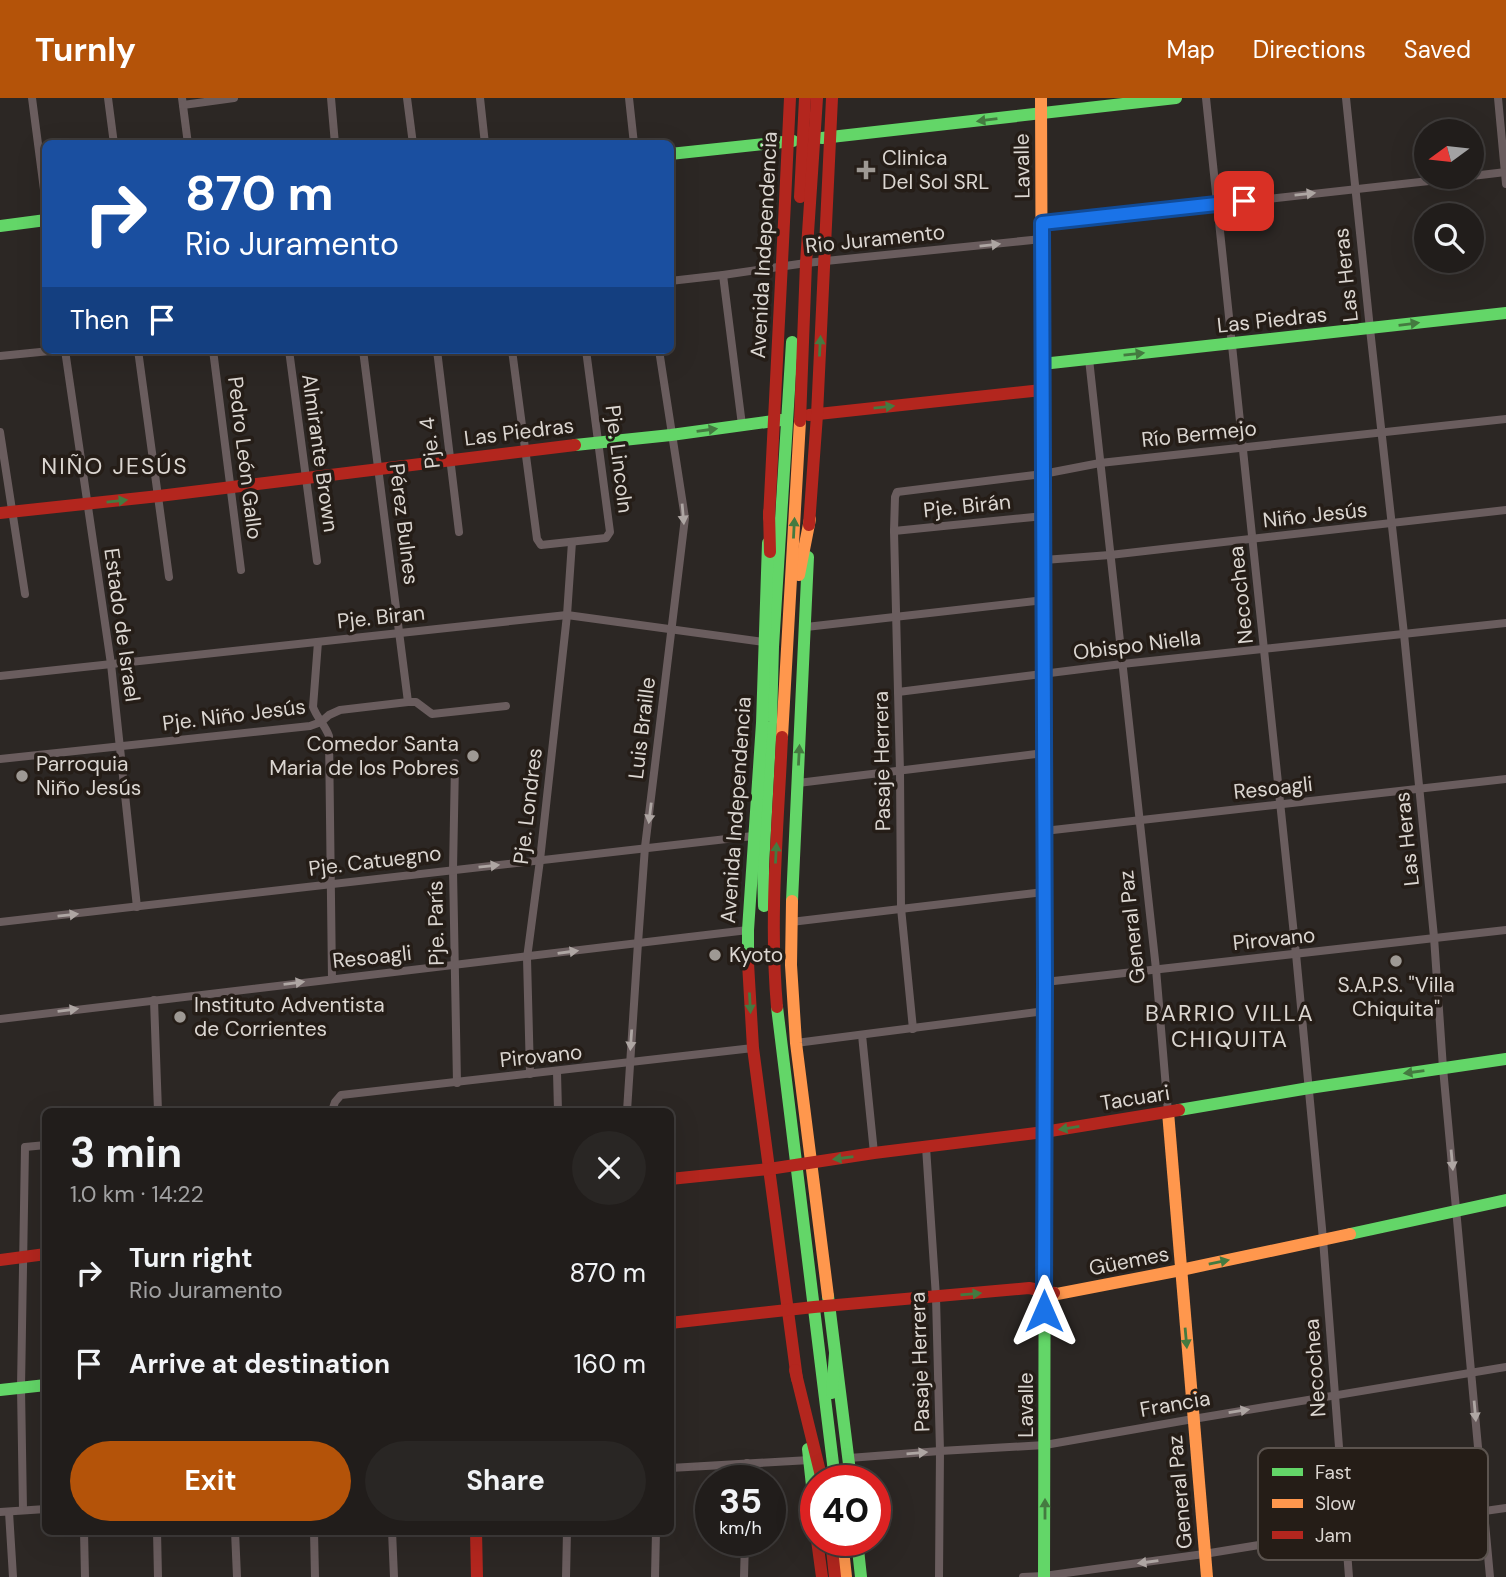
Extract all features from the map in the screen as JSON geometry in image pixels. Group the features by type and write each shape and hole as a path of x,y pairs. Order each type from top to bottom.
{"main road":[{"name":"Avenida Independencia","path":"790,98 769,512 771,722 763,867 764,938 772,1046 791,1165"},
{"name":"Avenida Independencia","path":"805,98 809,139"},
{"name":"Avenida Independencia","path":"817,98 809,139 801,264 773,931 774,977 791,1165 833,1465"},
{"path":"832,98 791,922 791,977 796,1043 850,1465"},
{"name":"Lavalle","path":"1041,98 1045,982 1044,1576"},
{"path":"674,154 1176,98"},
{"path":"0,226 42,221"},
{"name":"Las Piedras","path":"1042,364 1506,313"},
{"name":"Las Piedras","path":"6,512 671,435 794,417 1042,390"},
{"name":"Avenida Independencia","path":"794,417 762,723 748,930 753,1048 795,1370 810,1465"},
{"path":"786,643 810,519"},
{"path":"755,811 771,722"},
{"name":"Tacuari","path":"674,1179 769,1169 1044,1132 1309,1088 1506,1059"},
{"name":"General Paz","path":"1168,1112 1207,1577"},
{"name":"Güemes","path":"674,1323 1029,1288 1057,1294 1506,1200"},
{"path":"0,1260 42,1255"},
{"name":"Avenida Independencia","path":"809,1308 822,1465"},
{"path":"834,1465 831,1414 835,1354"},
{"path":"795,1370 819,1465"},
{"path":"0,1390 42,1385"},
{"path":"476,1535 477,1577"},
{"path":"819,1556 821,1577"},
{"path":"833,1556 835,1577"},
{"path":"844,1556 846,1577"},
{"path":"858,1556 860,1577"}],"street":[{"path":"32,98 42,174"},
{"path":"108,98 113,140"},
{"path":"188,140 183,101 234,98"},
{"path":"331,98 335,140"},
{"path":"407,98 412,140"},
{"path":"480,98 485,140"},
{"path":"629,98 634,140"},
{"name":"Necochea","path":"1206,98 1296,954 1323,1239 1339,1448"},
{"name":"Las Heras","path":"1346,98 1420,789 1478,1448"},
{"path":"1498,98 1506,184"},
{"path":"1484,175 1505,172"},
{"path":"1042,223 1414,183"},
{"name":"Rio Juramento","path":"674,281 824,261 1042,239"},
{"path":"723,275 742,425"},
{"path":"0,356 42,352"},
{"name":"Estado de Israel","path":"63,354 111,664 137,907"},
{"path":"139,354 169,578"},
{"name":"Pedro León Gallo","path":"215,354 242,570"},
{"name":"Almirante Brown","path":"290,354 317,561"},
{"name":"Pérez Bulnes","path":"364,354 408,702"},
{"name":"Pje. 4","path":"437,354 459,532"},
{"path":"513,354 537,539 541,545 572,542"},
{"name":"Pje. Lincoln","path":"572,542 606,538 610,532 587,354"},
{"name":"Luis Braille","path":"627,1108 645,847 685,518 660,354"},
{"name":"General Paz","path":"1089,359 1156,970 1168,1112"},
{"name":"Río Bermejo","path":"897,492 1043,474 1100,463 1506,419"},
{"path":"0,432 6,512 25,594"},
{"name":"Pasaje Herrera","path":"897,492 894,531 901,908 913,1029"},
{"name":"Niño Jesús","path":"1044,560 1110,555 1506,510"},
{"name":"Pje. Birán","path":"894,531 1044,516"},
{"name":"Pje. Londres","path":"530,1074 527,958 567,615 572,542"},
{"path":"806,626 1044,600"},
{"name":"Pje. Biran","path":"0,676 567,615 769,645"},
{"name":"Obispo Niella","path":"898,692 1122,664 1506,623"},
{"path":"318,642 313,707 329,736 332,979"},
{"name":"Pje. Niño Jesús","path":"0,759 310,726 340,710 408,702 416,702 432,714 506,706"},
{"path":"798,783 1044,753"},
{"name":"Pje. París","path":"455,763 453,870 457,1083"},
{"name":"Resoagli","path":"1044,831 1506,779"},
{"name":"Pje. Catuegno","path":"0,922 753,836"},
{"path":"791,922 1044,892"},
{"name":"Resoagli","path":"0,1019 748,930"},
{"name":"Pirovano","path":"1045,982 1506,930"},
{"path":"154,1000 158,1108"},
{"path":"796,1043 1045,1011"},
{"path":"862,1035 874,1153"},
{"name":"Pirovano","path":"333,1108 341,1095 753,1048"},
{"path":"557,1072 558,1108"},
{"path":"23,1510 21,1388 25,1147 42,1145"},
{"name":"Pasaje Herrera","path":"926,1147 936,1297 940,1451 939,1577"},
{"name":"Francia","path":"849,1458 1045,1445 1506,1367"},
{"path":"674,1468 810,1460"},
{"path":"1488,1510 1506,1508"},
{"path":"13,1577 5,1512 42,1509"},
{"path":"84,1535 85,1577"},
{"path":"157,1535 158,1577"},
{"path":"235,1535 237,1577"},
{"path":"314,1535 315,1577"},
{"path":"392,1535 394,1577"},
{"path":"566,1577 567,1535"},
{"path":"655,1577 656,1535"},
{"path":"1023,1577 1258,1545"},
{"path":"744,1577 745,1556"},
{"name":"Las Heras","path":"1488,1558 1490,1577"}],"traffic: fast":[{"path":"822,138 1176,98"},
{"path":"674,154 793,141"},
{"path":"0,226 42,221"},
{"path":"1042,364 1506,313"},
{"path":"764,906 763,867 773,647 792,342"},
{"path":"575,445 781,420"},
{"path":"748,963 762,723 768,543"},
{"path":"792,901 808,557"},
{"path":"777,1007 833,1465"},
{"path":"1179,1110 1506,1059"},
{"path":"1044,1577 1045,1107"},
{"path":"1350,1234 1506,1200"},
{"path":"828,1296 849,1465"},
{"path":"832,1393 835,1354"},
{"path":"0,1390 42,1385"},
{"path":"808,1449 810,1465"},
{"path":"859,1556 861,1577"}],"traffic: slow":[{"path":"1041,98 1042,366"},
{"path":"782,737 800,421"},
{"path":"799,575 810,519"},
{"path":"1044,800 1045,1107"},
{"path":"792,901 791,965 796,1043 828,1296"},
{"path":"1168,1112 1207,1577"},
{"path":"1054,1293 1181,1270 1350,1234"},
{"path":"844,1556 846,1577"}],"traffic: jam":[{"path":"769,518 790,98"},
{"path":"800,197 805,98"},
{"path":"800,421 806,263 817,98"},
{"path":"809,525 832,98"},
{"path":"1042,366 1044,800"},
{"path":"809,415 1042,390"},
{"path":"0,513 575,445"},
{"path":"769,512 770,552"},
{"path":"777,1007 774,906 782,737"},
{"path":"748,963 753,1048 797,1379"},
{"path":"674,1179 769,1169 1044,1132 1179,1110"},
{"path":"0,1260 42,1255"},
{"path":"674,1323 1029,1288 1054,1293"},
{"path":"795,1370 818,1465"},
{"path":"476,1535 477,1577"},
{"path":"819,1556 822,1577"},
{"path":"833,1556 835,1577"}],"place":[{"name":"Clinica Del Sol SRL","path":"866,170"},
{"name":"Comedor Santa Maria de los Pobres","path":"473,756"},
{"name":"Parroquia Niño Jesús","path":"22,776"},
{"name":"Kyoto","path":"715,955"},
{"name":"S.A.P.S. \"Villa Chiquita\"","path":"1396,961"},
{"name":"Instituto Adventista de Corrientes","path":"180,1017"}],"district":[{"name":"NIÑO JESÚS","path":"115,466"},
{"name":"BARRIO VILLA CHIQUITA","path":"1230,1026"}],"route":[{"path":"1044,1311 1042,223 1244,201"}]}
